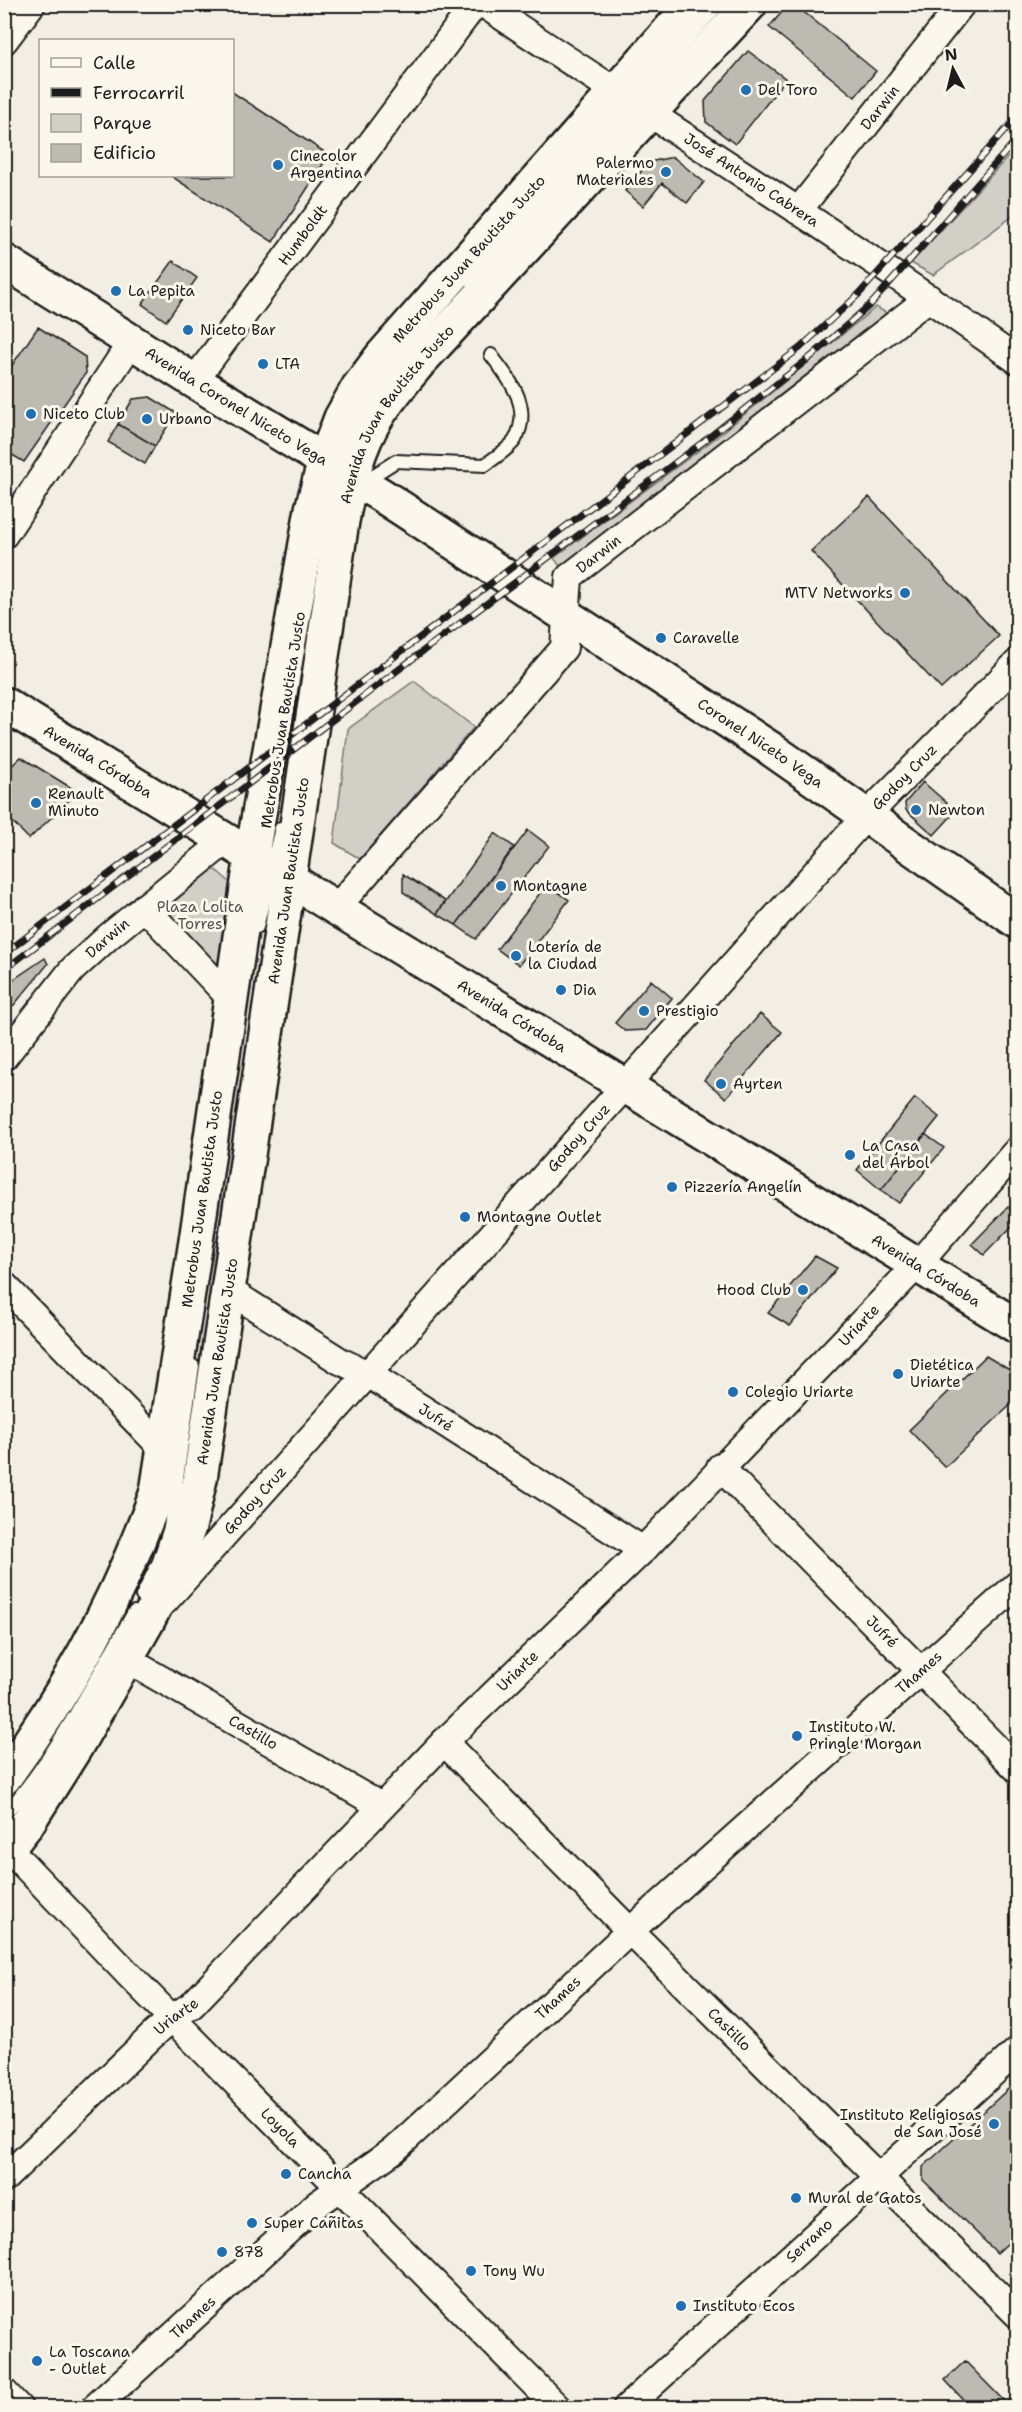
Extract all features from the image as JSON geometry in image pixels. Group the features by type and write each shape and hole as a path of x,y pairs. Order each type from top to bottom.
{"main road":[{"name":"Avenida Juan Bautista Justo","path":"632,101 693,4"},
{"name":"Avenida Juan Bautista Justo","path":"4,1778 54,1707 100,1626 130,1564 156,1492 165,1451 232,1000 260,859 342,521 344,470 341,418 358,388 382,356 632,101 750,4"},
{"name":"Avenida Coronel Niceto Vega","path":"4,261 194,381 344,470 499,573"},
{"name":"Avenida Juan Bautista Justo","path":"6,1848 75,1748 126,1659 170,1577 189,1527 200,1479 228,1290 260,859 312,509 344,470"},
{"name":"Coronel Niceto Vega","path":"499,573 771,749 1017,922"},
{"name":"Avenida Córdoba","path":"4,704 260,859 1017,1327"}],"street":[{"path":"4,41 32,4"},
{"name":"Humboldt","path":"194,381 475,4"},
{"name":"José Antonio Cabrera","path":"483,4 929,298 1017,361"},
{"name":"Darwin","path":"798,211 962,4"},
{"name":"Darwin","path":"337,907 564,648 569,577 929,298"},
{"path":"4,535 132,341"},
{"name":"Godoy Cruz","path":"147,1622 867,816 1017,662"},
{"name":"Darwin","path":"4,1057 72,970 144,908 260,859"},
{"path":"144,908 232,1000"},
{"name":"Uriarte","path":"4,2179 172,2018 197,2000 444,1742 643,1550 720,1467 917,1265 1017,1149"},
{"path":"4,1285 165,1451"},
{"name":"Jufré","path":"228,1290 340,1361 368,1374 643,1550"},
{"name":"Jufré","path":"720,1467 1017,1770"},
{"name":"Thames","path":"94,2408 316,2205 394,2150 630,1931 1017,1584"},
{"name":"Castillo","path":"126,1659 381,1806"},
{"name":"Castillo","path":"444,1742 630,1931 1017,2315"},
{"name":"Loyola","path":"6,1848 558,2408"},
{"name":"Serrano","path":"626,2408 1017,2050"},
{"path":"4,2392 19,2408"}],"lane":[{"name":"Metrobus Juan Bautista Justo","path":"464,288 719,4"},
{"path":"344,470 396,461 485,465 514,441 523,409 514,385 491,355"},
{"name":"Metrobus Juan Bautista Justo","path":"255,944 260,859 284,815 344,470"},
{"path":"4,1815 17,1801 66,1727 135,1610 159,1561 170,1527 195,1352"}],"green space":[{"path":"1017,147 1017,213 933,275 911,263"},
{"path":"876,307 890,315 562,569 554,558 717,437"},
{"path":"414,681 474,727 360,859 334,843 348,729"},
{"name":"Plaza Lolita Torres","path":"216,870 232,884 221,966 214,972 166,914 171,904 210,871"}],"building":[{"path":"789,4 794,4 876,71 855,97 769,27"},
{"name":"Del Toro","path":"748,51 786,79 735,144 706,122 705,101"},
{"name":"Cinecolor Argentina","path":"234,93 329,155 273,242 173,177 234,177"},
{"name":"Palermo Materiales","path":"673,157 704,182 687,203 662,183 643,206 625,191 649,162"},
{"path":"173,261 197,278 166,321 142,304"},
{"name":"Niceto Club","path":"38,327 85,357 86,373 24,462 4,450 4,377"},
{"name":"Urbano","path":"150,397 176,413 155,446 118,424 133,399"},
{"path":"118,424 155,446 145,464 108,442"},
{"name":"MTV Networks","path":"869,497 999,636 941,689 811,551"},
{"path":"4,604 14,611 4,625"},
{"name":"Renault Minuto","path":"21,757 78,792 29,839 4,813 4,773"},
{"path":"923,782 956,811 934,835 906,810 905,803"},
{"name":"Montagne","path":"528,830 549,846 476,939 456,925"},
{"path":"495,833 514,847 456,925 437,914"},
{"path":"403,874 445,901 437,914 403,892"},
{"path":"547,884 569,900 519,965 497,949"},
{"path":"45,958 48,964 4,1017 4,986"},
{"name":"Prestigio","path":"651,980 672,998 646,1030 625,1031 615,1023"},
{"path":"760,1014 782,1032 726,1098 704,1080"},
{"path":"915,1098 939,1117 881,1190 857,1170"},
{"path":"925,1134 944,1148 899,1203 881,1190"},
{"path":"1008,1207 1018,1216 1018,1220 984,1255 972,1244"},
{"name":"Hood Club","path":"815,1256 837,1268 790,1326 768,1313"},
{"path":"986,1356 1018,1375 1018,1398 945,1467 909,1430"},
{"name":"Instituto Religiosas de San José","path":"1018,2080 1018,2234 997,2253 923,2180 923,2167"},
{"path":"965,2361 1010,2408 971,2408 945,2380"},
{"path":"1018,2392 1018,2408 1010,2408 1006,2403"}],"railway":[{"path":"4,954 800,348 859,294 1018,116"},
{"path":"4,970 423,651 703,442 813,355 872,303 1018,138"}],"place":[{"name":"Del Toro","path":"746,90"},
{"name":"Cinecolor Argentina","path":"278,165"},
{"name":"Palermo Materiales","path":"666,172"},
{"name":"La Pepita","path":"116,291"},
{"name":"Niceto Bar","path":"188,330"},
{"name":"LTA","path":"263,364"},
{"name":"Niceto Club","path":"31,414"},
{"name":"Urbano","path":"147,419"},
{"name":"MTV Networks","path":"905,593"},
{"name":"Caravelle","path":"661,638"},
{"name":"Renault Minuto","path":"36,803"},
{"name":"Newton","path":"916,810"},
{"name":"Montagne","path":"501,886"},
{"name":"Lotería de la Ciudad","path":"516,956"},
{"name":"Dia","path":"561,990"},
{"name":"Prestigio","path":"644,1011"},
{"name":"Ayrten","path":"721,1084"},
{"name":"La Casa del Árbol","path":"850,1155"},
{"name":"Pizzería Angelín","path":"672,1187"},
{"name":"Montagne Outlet","path":"465,1217"},
{"name":"Hood Club","path":"803,1290"},
{"name":"Dietética Uriarte","path":"898,1374"},
{"name":"Colegio Uriarte","path":"733,1392"},
{"name":"Instituto W. Pringle Morgan","path":"797,1736"},
{"name":"Instituto Religiosas de San José","path":"994,2124"},
{"name":"Cancha","path":"286,2174"},
{"name":"Mural de Gatos","path":"796,2198"},
{"name":"Super Cañitas","path":"252,2223"},
{"name":"878","path":"222,2252"},
{"name":"Tony Wu","path":"471,2271"},
{"name":"Instituto Ecos","path":"681,2306"},
{"name":"La Toscana - Outlet","path":"37,2361"}]}
